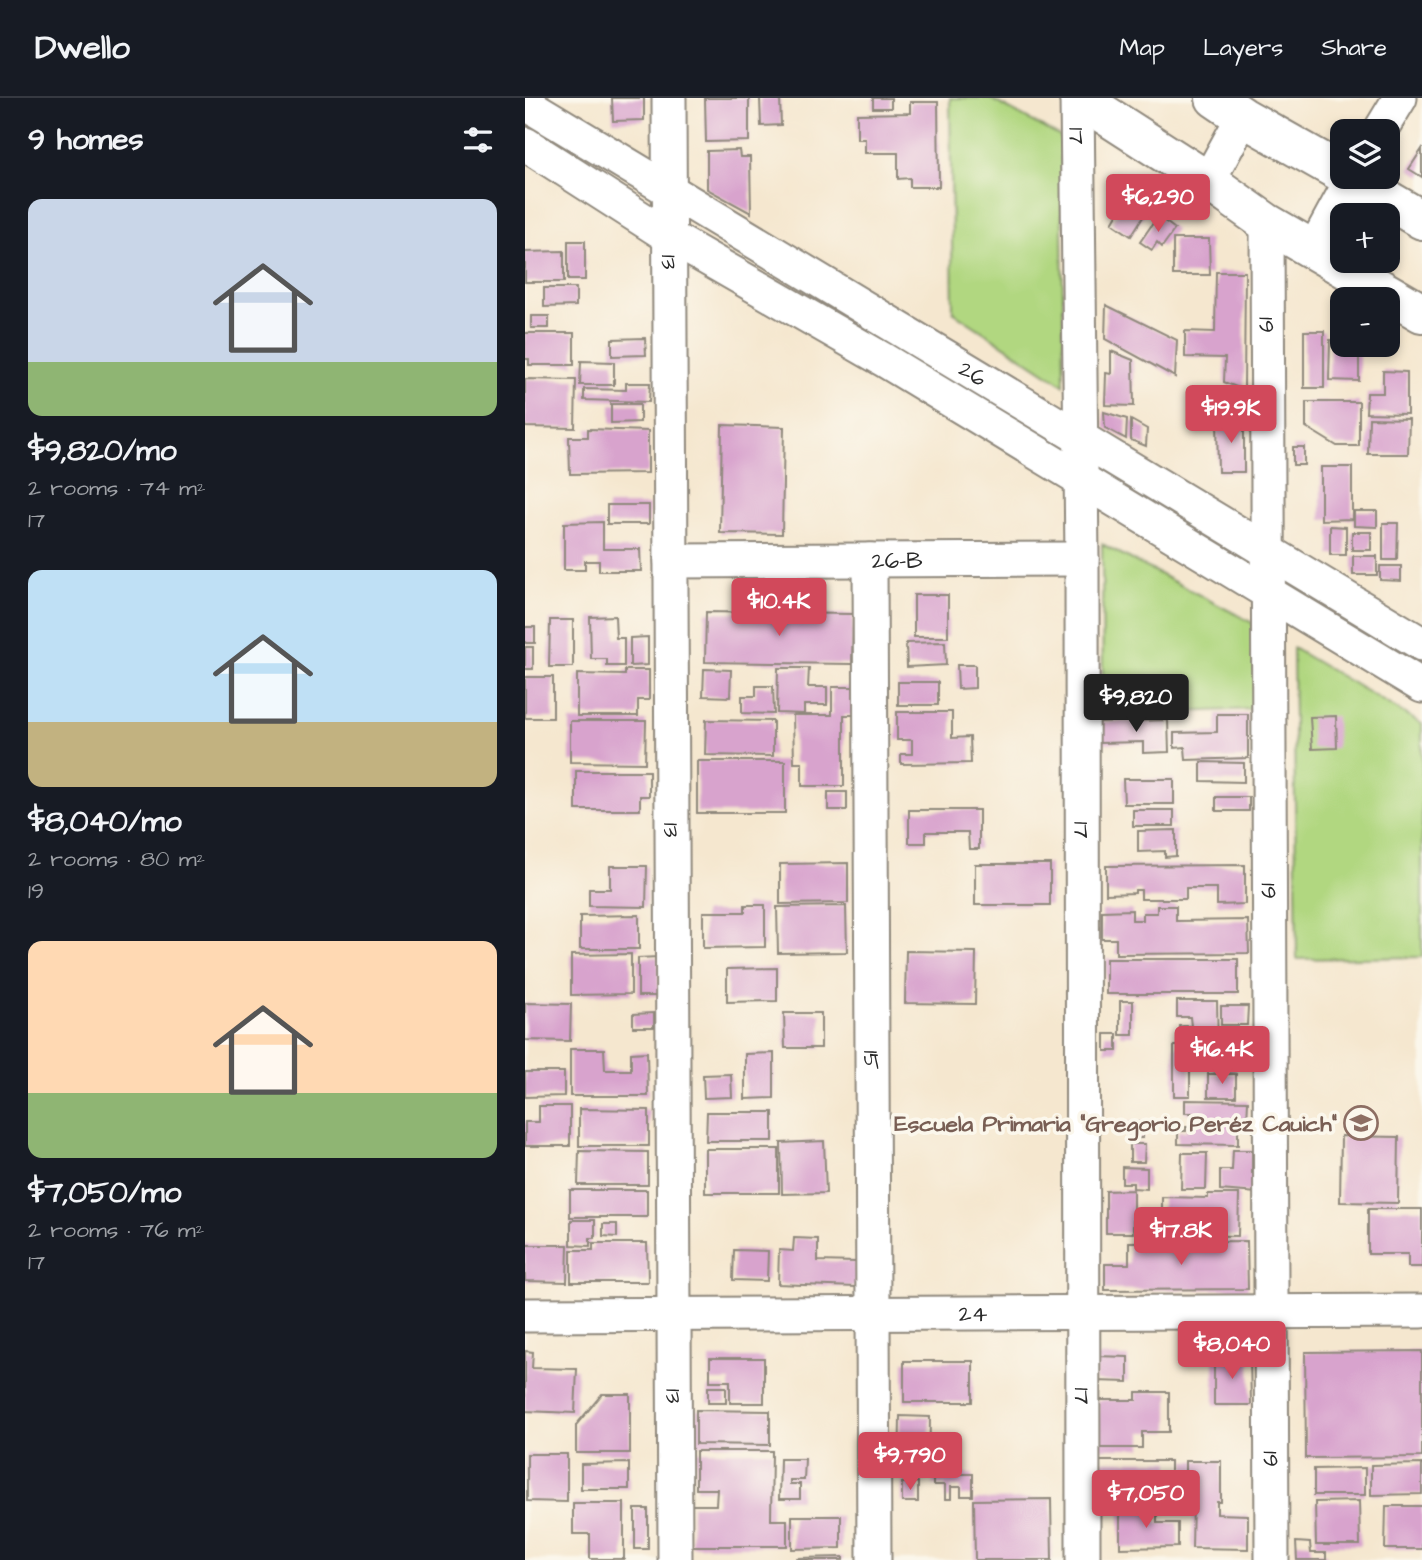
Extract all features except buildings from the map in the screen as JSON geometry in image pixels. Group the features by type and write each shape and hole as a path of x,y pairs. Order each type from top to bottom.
{"street":[{"name":"13","path":"669,98 675,1560"},
{"path":"1078,98 1208,181 1267,223 1422,313"},
{"name":"17","path":"1078,98 1083,1560"},
{"path":"1387,119 1400,98"},
{"name":"26","path":"525,103 1422,644"},
{"path":"1208,181 1229,107 1330,165"},
{"path":"525,144 670,237 884,360 1422,686"},
{"path":"1314,249 1343,189"},
{"path":"1371,189 1422,220"},
{"name":"19","path":"1267,223 1272,1560"},
{"name":"26-B","path":"671,561 1081,559"},
{"name":"15","path":"870,560 874,1560"},
{"name":"24","path":"525,1315 1422,1311"}],"green space":[{"path":"950,98 989,98 1061,137 1064,385 953,312"},
{"path":"1102,544 1253,623 1256,709 1103,715"},
{"path":"1293,648 1422,724 1422,957 1297,959"}],"place":[{"name":"Escuela Primaria \"Gregorio Peréz Cauich\"","path":"1361,1123"}]}
